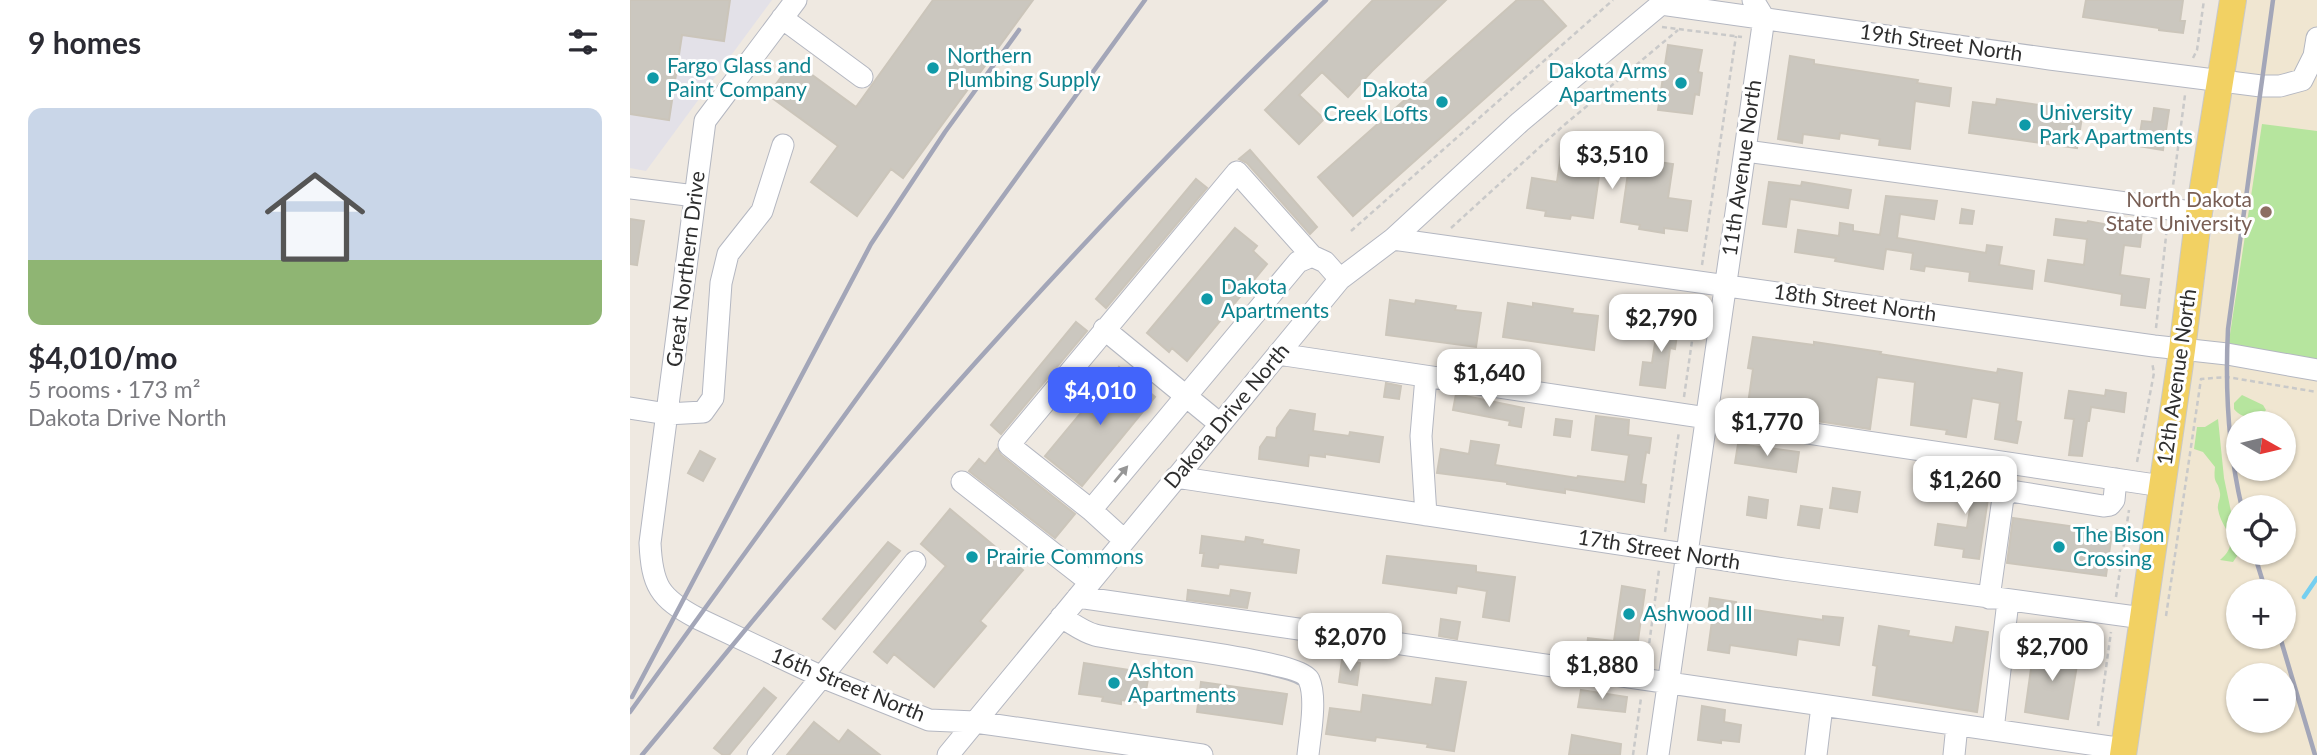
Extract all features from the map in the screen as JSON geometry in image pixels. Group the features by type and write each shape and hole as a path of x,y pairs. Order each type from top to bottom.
{"main road":[{"name":"12th Avenue North","path":"2123,752 2154,619 2162,486 2199,213 2233,0"}],"street":[{"name":"Great Northern Drive","path":"651,567 650,543 705,121 796,0"},
{"name":"19th Street North","path":"1664,2 1758,9 2261,86 2280,86 2302,80 2314,57 2317,38"},
{"name":"Dakota Drive North","path":"948,755 1340,279 1393,239 1520,122 1664,2"},
{"name":"11th Avenue North","path":"1658,755 1761,40 1758,9"},
{"path":"782,18 862,77"},
{"path":"630,408 667,414 702,412 713,398 721,283 728,254 762,211 783,145"},
{"path":"1746,151 2199,213"},
{"path":"1124,540 1091,510 1009,445 1104,329 1237,172 1312,256 1325,262 1340,279"},
{"path":"630,188 695,197"},
{"name":"18th Street North","path":"1393,239 2227,354 2317,370"},
{"path":"1091,510 1298,262 1312,256"},
{"path":"1104,329 1220,424"},
{"path":"1278,354 2162,486"},
{"path":"1426,377 1421,436 1426,515"},
{"name":"17th Street North","path":"1176,477 1999,600 2154,619"},
{"path":"1993,730 2003,498 2011,491 2110,505 2125,480"},
{"path":"962,482 1084,589 1668,684 1993,730 2123,752"},
{"path":"758,755 915,562"},
{"name":"16th Street North","path":"651,567 656,584 677,608 822,677 929,720 975,722 1189,754"},
{"path":"1061,617 1091,634 1242,658 1288,667 1305,674 1310,680 1312,697 1308,755"},
{"path":"1816,755 1822,706"},
{"path":"1954,755 1957,725"}],"path":[{"path":"1351,232 1613,0"},
{"path":"2095,746 2114,613 2125,480 2154,373 2151,361 2169,209 2187,76 2197,50 2204,0"},
{"path":"1638,23 1761,40"},
{"path":"1432,244 1563,127 1678,30"},
{"path":"2154,619 2201,379 2227,377 2317,392"}],"shaded area":[{"path":"630,0 772,0 646,171 630,168"},
{"name":"North Dakota State University","path":"2245,0 2317,0 2317,755 2136,755"}],"green space":[{"path":"2262,124 2317,131 2317,370 2227,354"},
{"path":"2242,395 2263,405 2266,410 2236,411 2234,403"},
{"path":"2218,419 2228,495 2226,529 2218,509 2220,495 2215,467 2203,452 2194,449 2197,427 2205,427"}],"building":[{"name":"Fargo Glass and Paint Company","path":"630,0 730,0 724,41 682,35 669,120 630,114"},
{"name":"Northern Plumbing Supply","path":"933,0 1033,0 903,178 891,169 857,216 811,182 838,146 768,95 793,61 856,107"},
{"path":"1373,0 1446,0 1348,97 1322,72 1299,95 1324,119 1299,144 1265,110"},
{"name":"Dakota Creek Lofts","path":"1517,0 1542,0 1566,26 1353,216 1318,177"},
{"path":"2086,0 2183,0 2180,21 2185,21 2183,33 2083,17"},
{"name":"Dakota Arms Apartments","path":"1668,45 1702,50 1698,72 1702,73 1699,95 1695,94 1692,114 1658,110"},
{"path":"1790,56 1814,60 1814,64 1918,80 1917,83 1951,88 1949,106 1915,101 1910,149 1879,145 1880,139 1840,133 1839,139 1803,134 1802,143 1778,139"},
{"name":"University Park Apartments","path":"1997,99 2060,108 2059,114 2082,117 2077,148 1969,133 1973,102 1996,105"},
{"path":"2154,108 2169,110 2163,150 2138,146 2142,121 2152,122"},
{"path":"1562,148 1673,164 1668,198 1691,201 1687,231 1664,228 1664,233 1639,229 1640,225 1621,222 1628,173 1600,169 1593,218 1545,216 1546,211 1527,208 1532,178 1557,182"},
{"path":"1250,150 1317,227 1310,234 1247,163 1239,159"},
{"path":"1196,179 1207,188 1106,308 1096,299"},
{"path":"1769,182 1801,186 1802,182 1851,190 1848,208 1790,199 1786,227 1763,224"},
{"path":"1886,196 1937,201 1934,219 1900,214 1897,238 1986,253 1987,245 2002,247 1999,265 2034,271 2032,289 1969,281 1970,272 1925,266 1924,271 1911,269 1913,253 1886,249 1883,269 1795,252 1798,230 1839,236 1840,223 1853,225 1853,231 1880,235"},
{"path":"1962,209 1974,211 1972,224 1960,223"},
{"path":"630,219 644,221 637,265 630,264"},
{"path":"2056,219 2088,221 2142,231 2140,247 2124,245 2120,275 2149,279 2145,308 2121,305 2122,294 2045,281 2048,260 2084,265 2087,239 2054,235"},
{"name":"Dakota Apartments","path":"1235,228 1257,246 1253,251 1267,264 1187,361 1172,348 1169,352 1147,333"},
{"path":"1390,300 1415,304 1416,300 1456,306 1455,310 1481,313 1476,347 1386,335"},
{"path":"1508,303 1533,307 1533,303 1573,309 1572,313 1598,316 1594,350 1503,337"},
{"path":"1659,317 1679,320 1675,349 1670,348 1665,388 1640,385 1643,362 1652,363"},
{"path":"1076,322 1087,331 1001,434 991,425"},
{"path":"1753,337 1814,345 1814,342 1997,373 1998,369 2022,373 2016,421 2021,422 2017,443 1995,439 2000,403 1972,398 1966,437 1946,434 1947,430 1911,425 1915,382 1877,377 1870,429 1803,419 1804,413 1748,404 1753,369 1748,368"},
{"path":"1119,367 1155,397 1082,486 1045,456"},
{"path":"1386,383 1401,386 1399,399 1384,397"},
{"path":"2106,390 2126,393 2124,412 2091,407 2082,456 2069,455 2074,419 2065,418 2069,391 2105,396"},
{"path":"1456,394 1524,408 1521,427 1509,425 1510,421 1453,410"},
{"path":"1290,410 1315,414 1313,431 1349,436 1350,432 1383,437 1379,462 1325,454 1325,457 1309,455 1308,466 1259,459 1260,447 1267,437 1276,438 1277,428"},
{"path":"1596,416 1629,420 1628,435 1651,438 1641,484 1646,485 1644,502 1437,473 1441,449 1469,454 1471,441 1499,445 1495,465 1577,478 1625,482 1629,455 1592,450"},
{"path":"1556,419 1572,421 1570,437 1554,435"},
{"path":"1738,444 1799,452 1796,472 1735,463"},
{"path":"997,449 1075,514 1055,538 969,471 979,459 985,464"},
{"path":"700,451 715,459 703,481 688,473"},
{"path":"1938,474 1970,478 1970,482 1990,485 1979,559 1963,557 1964,549 1935,545 1938,524 1967,528 1972,496 1936,491"},
{"path":"1833,488 1860,492 1857,512 1830,508"},
{"path":"1749,497 1768,500 1766,518 1747,515"},
{"path":"1801,506 1822,509 1819,528 1798,525"},
{"path":"950,509 1023,570 980,621 986,626 934,687 894,654 887,663 874,652 946,566 921,544"},
{"name":"The Bison Crossing","path":"2013,518 2112,532 2106,576 2007,563"},
{"path":"1202,536 1245,542 1246,537 1263,540 1262,544 1299,550 1296,573 1219,564 1218,568 1202,566"},
{"path":"888,542 900,551 835,629 823,619"},
{"path":"1387,556 1476,566 1476,572 1515,577 1509,621 1483,617 1487,591 1457,586 1456,593 1383,583"},
{"path":"1622,586 1645,590 1635,662 1586,655 1588,638 1614,641"},
{"path":"1188,590 1230,596 1231,590 1250,593 1247,608 1187,600"},
{"path":"1710,598 1736,602 1735,607 1768,612 1823,620 1823,616 1843,618 1839,645 1798,639 1796,655 1730,645 1729,653 1708,650 1712,621 1707,620"},
{"path":"1441,619 1460,622 1457,639 1439,636"},
{"path":"1879,626 1909,631 1908,636 1953,643 1956,627 1988,632 1977,712 1873,695 1877,666 1873,665"},
{"path":"2034,647 2079,653 2068,719 2025,712"},
{"path":"1342,660 1360,663 1357,685 1339,682"},
{"name":"Ashton Apartments","path":"1084,663 1149,673 1144,703 1121,700 1121,704 1102,701 1103,697 1079,694"},
{"path":"1436,678 1466,682 1454,751 1427,747 1428,744 1376,737 1375,741 1326,734 1330,708 1361,712 1363,695 1432,705"},
{"path":"1201,682 1287,694 1282,724 1197,712"},
{"path":"764,688 776,698 729,755 723,755 714,748"},
{"path":"1581,690 1627,697 1625,712 1578,707"},
{"path":"1702,706 1725,710 1724,722 1741,725 1739,742 1698,740"},
{"path":"814,722 839,742 848,730 880,755 787,755"},
{"path":"1572,735 1621,744 1620,755 1569,755"}],"waterway":[{"path":"2304,597 2317,578"}],"railway":[{"path":"630,712 1145,0"},
{"path":"642,755 797,568 988,348 1120,206 1256,67 1326,0"},
{"path":"2239,495 2229,418 2228,329 2273,0"},
{"path":"632,697 871,244 945,132 1019,30"},
{"path":"2258,565 2262,579"},
{"path":"2284,649 2315,755"}],"place":[{"name":"Northern Plumbing Supply","path":"933,68"},
{"name":"Fargo Glass and Paint Company","path":"653,78"},
{"name":"Dakota Arms Apartments","path":"1681,83"},
{"name":"Dakota Creek Lofts","path":"1442,102"},
{"name":"University Park Apartments","path":"2025,125"},
{"name":"North Dakota State University","path":"2266,212"},
{"name":"Dakota Apartments","path":"1207,299"},
{"name":"The Bison Crossing","path":"2059,547"},
{"name":"Prairie Commons","path":"972,557"},
{"name":"Ashwood III","path":"1629,614"},
{"name":"Ashton Apartments","path":"1114,683"}]}
